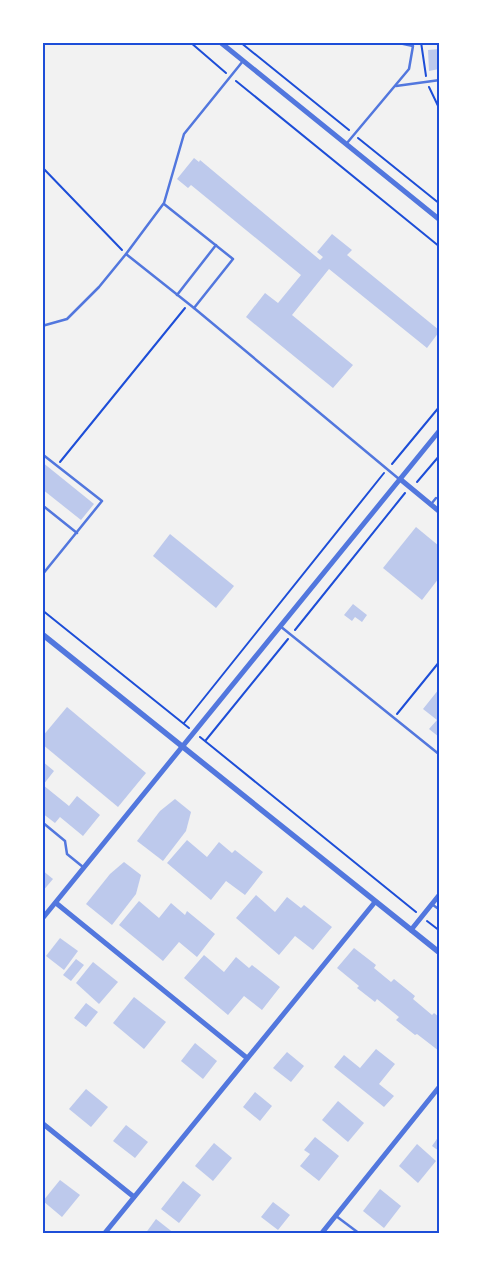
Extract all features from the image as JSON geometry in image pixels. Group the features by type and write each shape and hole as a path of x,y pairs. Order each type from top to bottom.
{"street":[{"path":"220,42 440,220"},
{"path":"42,919 440,430"},
{"path":"400,479 440,512"},
{"path":"42,634 440,953"},
{"path":"411,930 440,894"},
{"path":"104,1234 375,902"},
{"path":"56,903 248,1058"},
{"path":"321,1234 440,1086"},
{"path":"42,1123 134,1197"}],"lane":[{"path":"394,42 413,46"},
{"path":"346,144 408,69 413,46 416,42"},
{"path":"42,326 67,319 99,286 126,254 164,204 184,134 243,61"},
{"path":"394,86 440,80"},
{"path":"164,204 233,259 194,308"},
{"path":"177,295 216,245"},
{"path":"126,254 400,479"},
{"path":"42,454 102,501 42,575"},
{"path":"431,504 436,498"},
{"path":"42,505 77,532"},
{"path":"280,626 440,755"},
{"path":"42,822 66,841 67,854 84,868"},
{"path":"432,904 440,910"},
{"path":"336,1216 360,1234"}],"path":[{"path":"190,42 440,247"},
{"path":"240,42 440,204"},
{"path":"42,167 126,254"},
{"path":"57,466 188,304"},
{"path":"184,724 387,469 440,406"},
{"path":"205,741 440,455"},
{"path":"42,610 440,931"},
{"path":"394,718 440,661"}],"building":[{"path":"439,49 439,69 429,71 428,50"},
{"path":"194,158 199,162 200,160 320,260 323,257 317,252 332,234 352,250 347,255 439,330 427,348 329,269 292,315 353,365 333,388 246,317 265,293 278,303 301,275 191,185 188,188 177,179"},
{"path":"42,462 94,504 81,520 42,489"},
{"path":"416,527 439,546 439,578 422,600 383,568"},
{"path":"170,534 234,586 216,608 153,556"},
{"path":"353,604 367,615 362,622 355,617 352,621 344,615"},
{"path":"439,689 439,737 429,729 437,720 423,709"},
{"path":"67,707 146,773 118,807 42,744 42,737"},
{"path":"42,761 54,771 43,785 69,806 77,796 100,815 83,836 60,817 55,823 42,813"},
{"path":"175,799 191,812 186,831 163,861 137,841 160,811"},
{"path":"187,840 207,857 219,842 232,853 235,850 263,872 245,895 226,881 211,900 167,863"},
{"path":"124,862 141,875 136,894 112,925 86,904 110,874"},
{"path":"42,870 53,879 42,892"},
{"path":"256,895 275,912 287,897 301,908 304,905 332,927 313,950 295,936 279,955 236,918"},
{"path":"139,901 159,918 171,903 185,915 187,911 215,934 197,957 179,942 163,961 119,925"},
{"path":"60,938 78,951 64,970 46,956"},
{"path":"354,948 376,965 374,968 391,982 394,979 415,996 413,999 432,1015 434,1013 439,1017 439,1051 396,1020 399,1017 377,999 375,1002 357,988 359,986 337,968"},
{"path":"204,955 224,972 236,957 249,968 252,965 280,987 262,1010 244,996 228,1015 184,978"},
{"path":"76,959 84,965 71,981 63,975"},
{"path":"93,962 118,982 99,1004 76,983"},
{"path":"134,997 166,1022 144,1049 113,1023"},
{"path":"86,1003 98,1012 86,1027 74,1018"},
{"path":"195,1043 217,1061 203,1079 181,1061"},
{"path":"376,1049 395,1064 379,1084 394,1096 384,1107 334,1067 344,1055 360,1068"},
{"path":"287,1052 304,1066 291,1082 273,1068"},
{"path":"86,1089 108,1107 91,1127 69,1109"},
{"path":"255,1092 272,1106 260,1121 243,1107"},
{"path":"338,1101 364,1123 348,1142 322,1120"},
{"path":"126,1125 148,1142 135,1158 113,1141"},
{"path":"439,1136 439,1151 432,1146"},
{"path":"315,1137 339,1156 319,1181 300,1166 310,1154 304,1150"},
{"path":"214,1143 232,1158 213,1181 195,1166"},
{"path":"417,1144 436,1161 418,1183 399,1166"},
{"path":"60,1180 80,1195 62,1217 43,1201"},
{"path":"183,1181 201,1195 179,1223 161,1209"},
{"path":"380,1189 401,1206 384,1228 363,1211"},
{"path":"273,1202 290,1215 278,1230 261,1217"},
{"path":"156,1219 175,1234 145,1234"}]}
